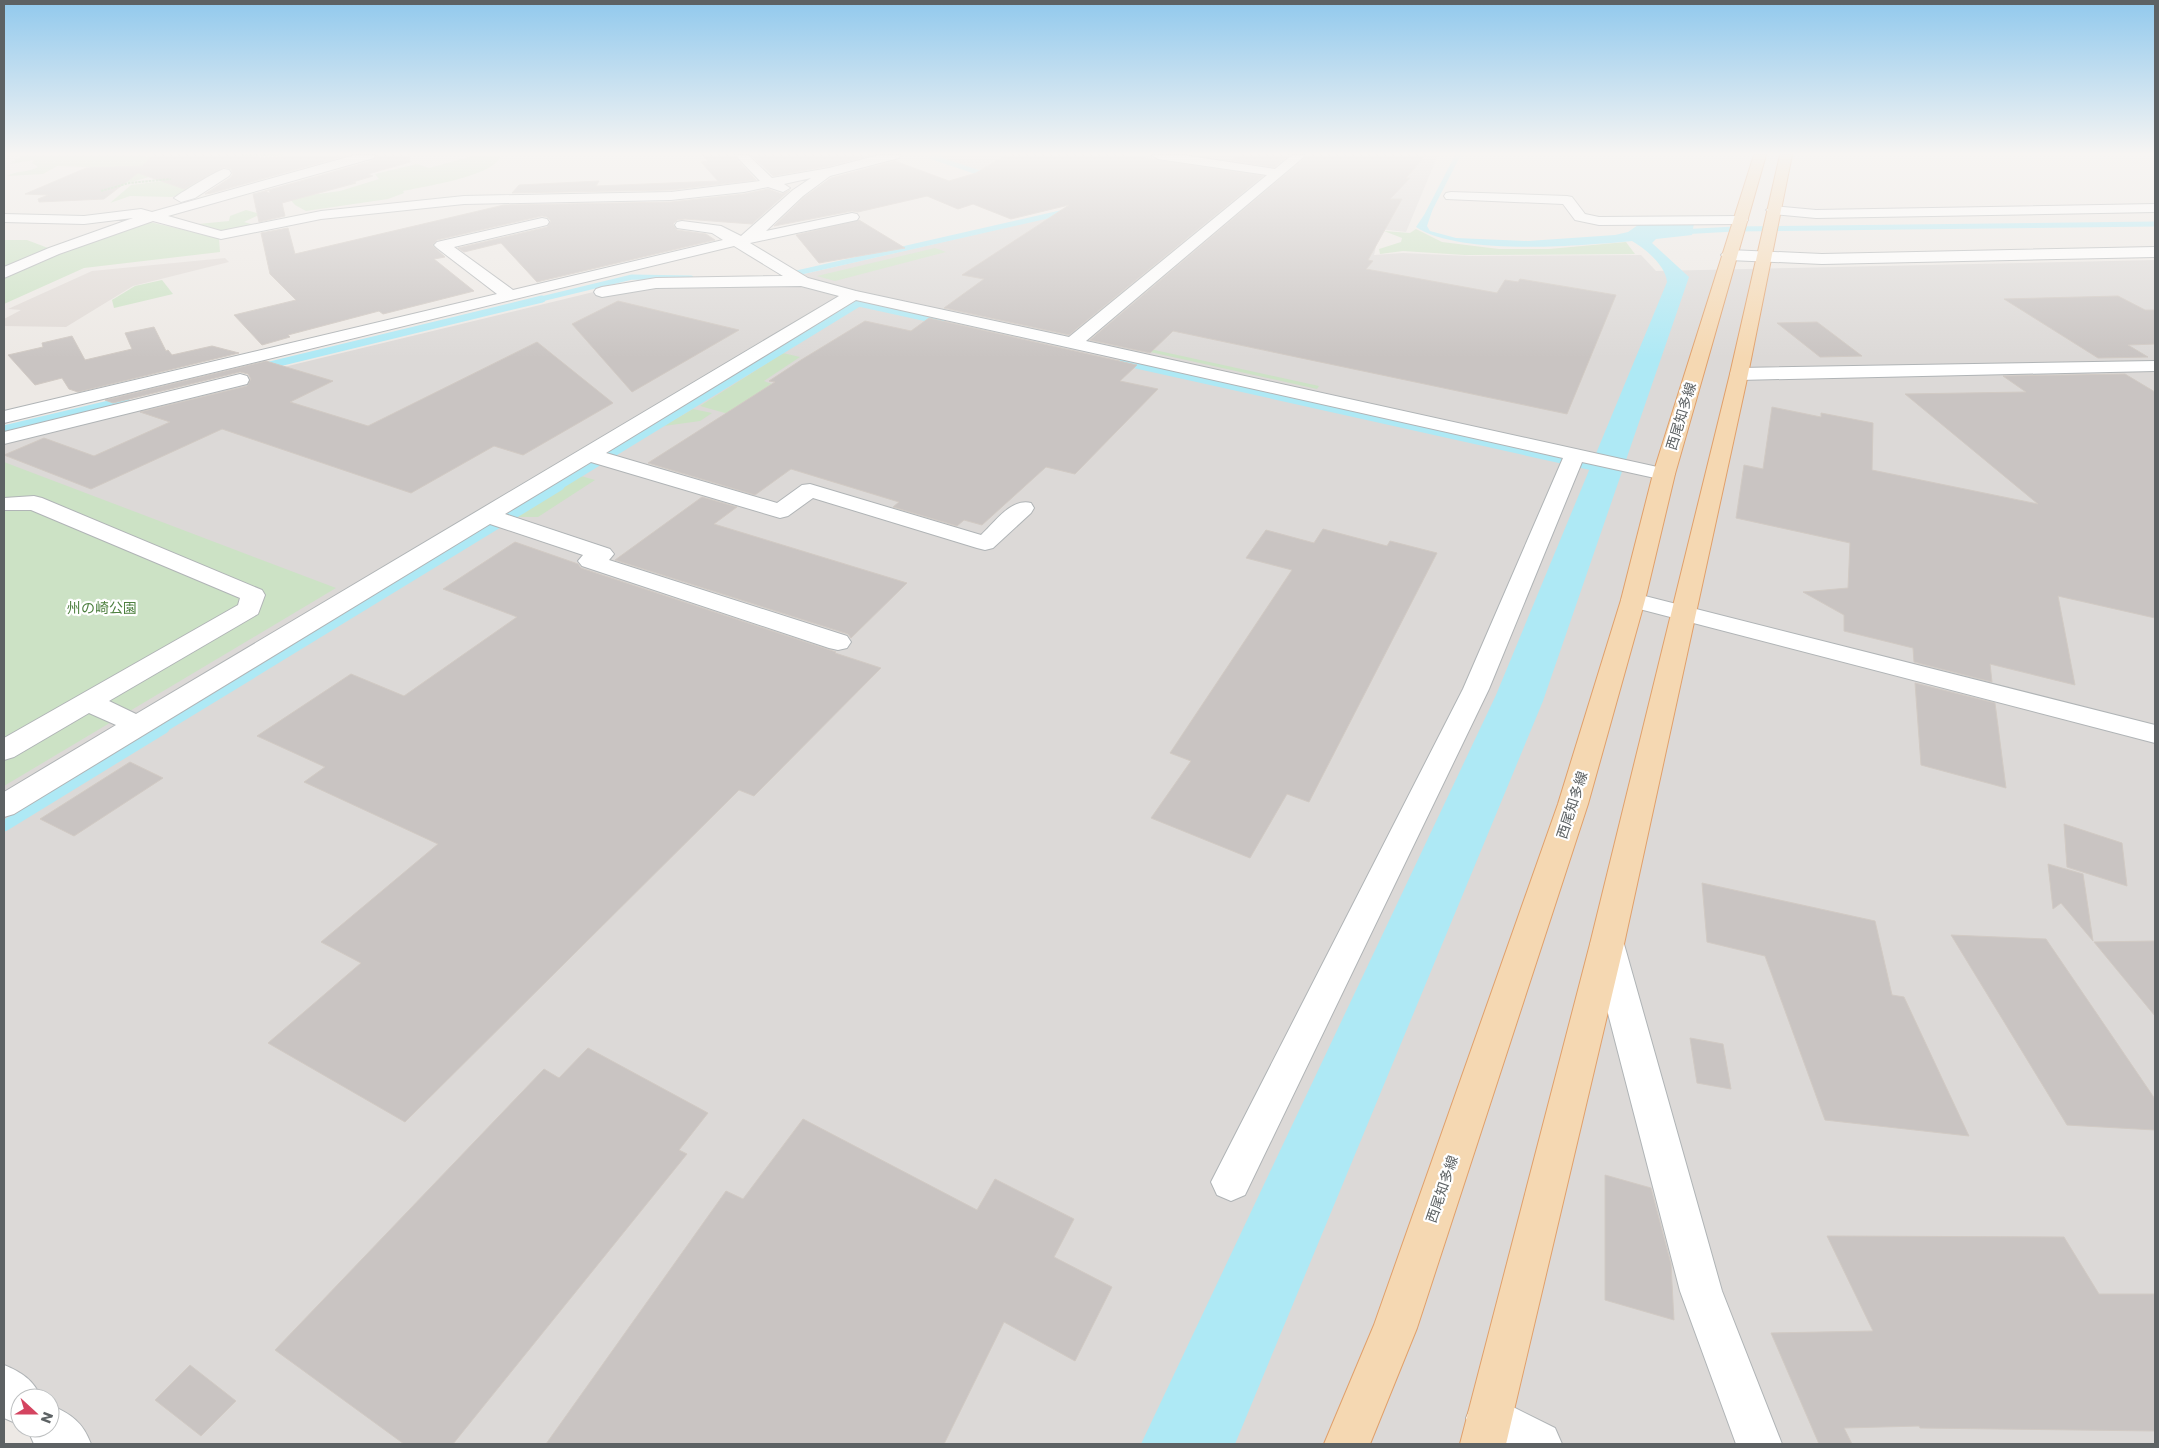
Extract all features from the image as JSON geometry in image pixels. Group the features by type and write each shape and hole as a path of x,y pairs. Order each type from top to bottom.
{"main road":[{"name":"西尾知多線","path":"1347,1444 1395,1328 1573,804 1633,600 1652,471 1739,223"},
{"path":"1486,1431 1607,944 1739,374 1771,223"}],"street":[{"path":"4,273 54,251 137,223"},
{"path":"182,223 221,235 284,223"},
{"path":"511,296 442,244 539,223"},
{"path":"737,242 758,230 766,223"},
{"path":"4,438 69,414 511,296 823,223"},
{"path":"1073,343 1218,223"},
{"path":"1617,223 1736,233 1769,230 1795,223"},
{"path":"682,225 712,227 795,277 853,295 1652,471"},
{"path":"1769,230 1822,259 2155,252"},
{"path":"581,297 620,288 656,283 795,277"},
{"path":"4,806 853,295"},
{"path":"1739,374 2155,366"},
{"path":"4,417 69,414 255,377"},
{"path":"588,454 780,511 810,490 984,543 1023,508"},
{"path":"1232,1182 1476,689 1583,456"},
{"path":"4,490 17,496 14,503 45,507 253,594 249,609 4,750"},
{"path":"486,515 602,554 590,561 838,642"},
{"path":"1633,600 2155,734"},
{"path":"87,702 126,719"},
{"path":"1607,944 1701,1291 1759,1444"},
{"path":"1486,1431 1539,1444"}],"shaded area":[{"path":"1027,223 1410,223 1406,232 1380,229 1374,255 1403,253 1469,256 1641,255 1656,271 2155,260 2155,1444 86,1444 60,1422 60,1388 19,1388 4,1376 4,435 643,280 778,280"},
{"path":"225,258 229,262 133,286 66,327 4,326 4,319 21,310 8,309 92,271"}],"green space":[{"path":"152,223 219,238 220,252 84,268 4,304 4,279 57,253 112,231"},
{"path":"246,223 255,225 223,233 198,224"},
{"path":"1416,229 1442,242 1499,249 1549,249 1626,242 1635,254 1465,255 1403,251 1380,254 1379,249 1401,242 1402,238 1384,231 1410,233"},
{"path":"4,240 27,240 48,248 4,268"},
{"path":"935,248 946,252 835,281 817,276"},
{"path":"162,280 173,294 114,308 112,300 135,286"},
{"path":"1109,340 1319,386 1317,389 1105,342"},
{"path":"783,353 800,357 764,381 772,384 735,408 757,422 700,406"},
{"path":"693,409 712,413 700,421 664,426"},
{"name":"州の崎公園","path":"4,462 336,588 4,786"},
{"path":"581,476 595,480 538,517 515,517"}],"water":[{"path":"1419,223 1428,223 1427,226 1430,231 1456,238 1528,241 1615,235 1628,232 1638,225 1694,223 1692,235 1656,239 1652,243 1689,277 1543,701 1235,1444 1141,1444 1496,695 1667,282 1666,276 1659,264 1649,253 1632,241 1521,247 1490,245 1461,242 1436,236 1416,227"}],"building":[{"path":"429,223 513,223 437,240 433,244 445,257 434,259 474,291 383,314 379,311 288,335 290,337 262,345 234,315 296,300 270,274 261,233 288,228 295,254"},
{"path":"550,223 674,223 673,224 677,230 706,234 715,240 537,282 501,243 464,252 458,248 547,227"},
{"path":"778,223 792,223 774,226"},
{"path":"848,223 863,223 905,248 819,263 796,235"},
{"path":"1042,223 1206,223 1069,335 944,308 984,279 962,275"},
{"path":"1228,223 1389,223 1368,260 1373,261 1366,269 1497,293 1505,280 1518,282 1520,279 1616,295 1567,414 1173,331 1150,353 1090,340"},
{"path":"2118,296 2145,310 2155,310 2155,344 2128,345 2148,357 2098,358 2004,299"},
{"path":"618,301 739,330 632,392 572,324"},
{"path":"929,318 1137,365 1120,381 1158,389 1075,474 1046,467 982,525 964,520 957,526 893,507 899,502 791,469 755,495 648,463 775,382 769,381 801,360 865,321 911,331"},
{"path":"1817,322 1862,356 1820,357 1777,323"},
{"path":"154,327 166,351 168,350 172,355 212,346 239,353 78,392 69,389 62,378 35,385 8,355 43,347 42,343 72,336 85,360 132,349 125,333"},
{"path":"537,342 613,403 523,455 494,446 411,493 222,429 91,489 4,455 44,438 94,456 170,422 140,412 247,386 251,379 248,374 240,372 113,403 105,400 266,361 333,381 290,402 368,426"},
{"path":"2125,374 2155,392 2155,618 2058,596 2075,685 1990,664 1992,682 1914,662 1913,648 1844,631 1844,615 1803,592 1848,588 1850,543 1736,518 1744,465 1763,469 1772,407 1821,417 1821,413 1873,423 1872,470 2038,504 1905,394 2026,392 2003,376"},
{"path":"702,497 737,507 714,524 907,583 851,638 848,634 615,560"},
{"path":"1323,529 1387,546 1390,541 1437,553 1309,802 1287,794 1250,858 1151,818 1191,761 1170,753 1292,570 1246,558 1266,530 1314,543"},
{"path":"515,542 578,564 581,568 881,668 754,796 739,790 405,1122 268,1043 361,963 321,942 438,844 304,782 325,767 257,736 351,674 404,696 517,617 443,589"},
{"path":"1915,683 1995,703 2006,788 1921,765"},
{"path":"130,762 163,778 74,836 40,819"},
{"path":"2064,824 2122,843 2127,886 2067,867"},
{"path":"2048,864 2083,874 2093,941 2061,903 2053,909"},
{"path":"1702,883 1875,921 1892,995 1904,997 1969,1136 1825,1120 1765,956 1707,942"},
{"path":"1951,935 2046,939 2155,1099 2155,1130 2067,1125"},
{"path":"2155,941 2155,1016 2094,942"},
{"path":"1690,1038 1723,1044 1731,1089 1697,1083"},
{"path":"588,1048 708,1113 679,1150 687,1154 453,1444 404,1444 275,1350 544,1069 559,1078"},
{"path":"803,1119 977,1210 995,1179 1074,1219 1054,1257 1112,1287 1075,1361 1004,1322 944,1444 546,1444 726,1191 743,1199"},
{"path":"1605,1175 1651,1188 1671,1264 1674,1320 1605,1300"},
{"path":"1827,1236 2064,1237 2099,1294 2155,1294 2155,1431 1920,1428 1919,1426 1844,1428 1852,1444 1819,1444 1771,1333 1873,1331"},
{"path":"190,1365 236,1401 201,1436 155,1400"}],"waterway":[{"path":"788,275 1018,223"},
{"path":"1680,232 1734,229 2155,224"},
{"path":"537,300 632,277 691,278"},
{"path":"262,367 542,299"},
{"path":"558,487 859,303 941,321"},
{"path":"1123,362 1602,469"},
{"path":"4,429 126,400"},
{"path":"162,729 560,486"},
{"path":"4,826 164,728"}]}
